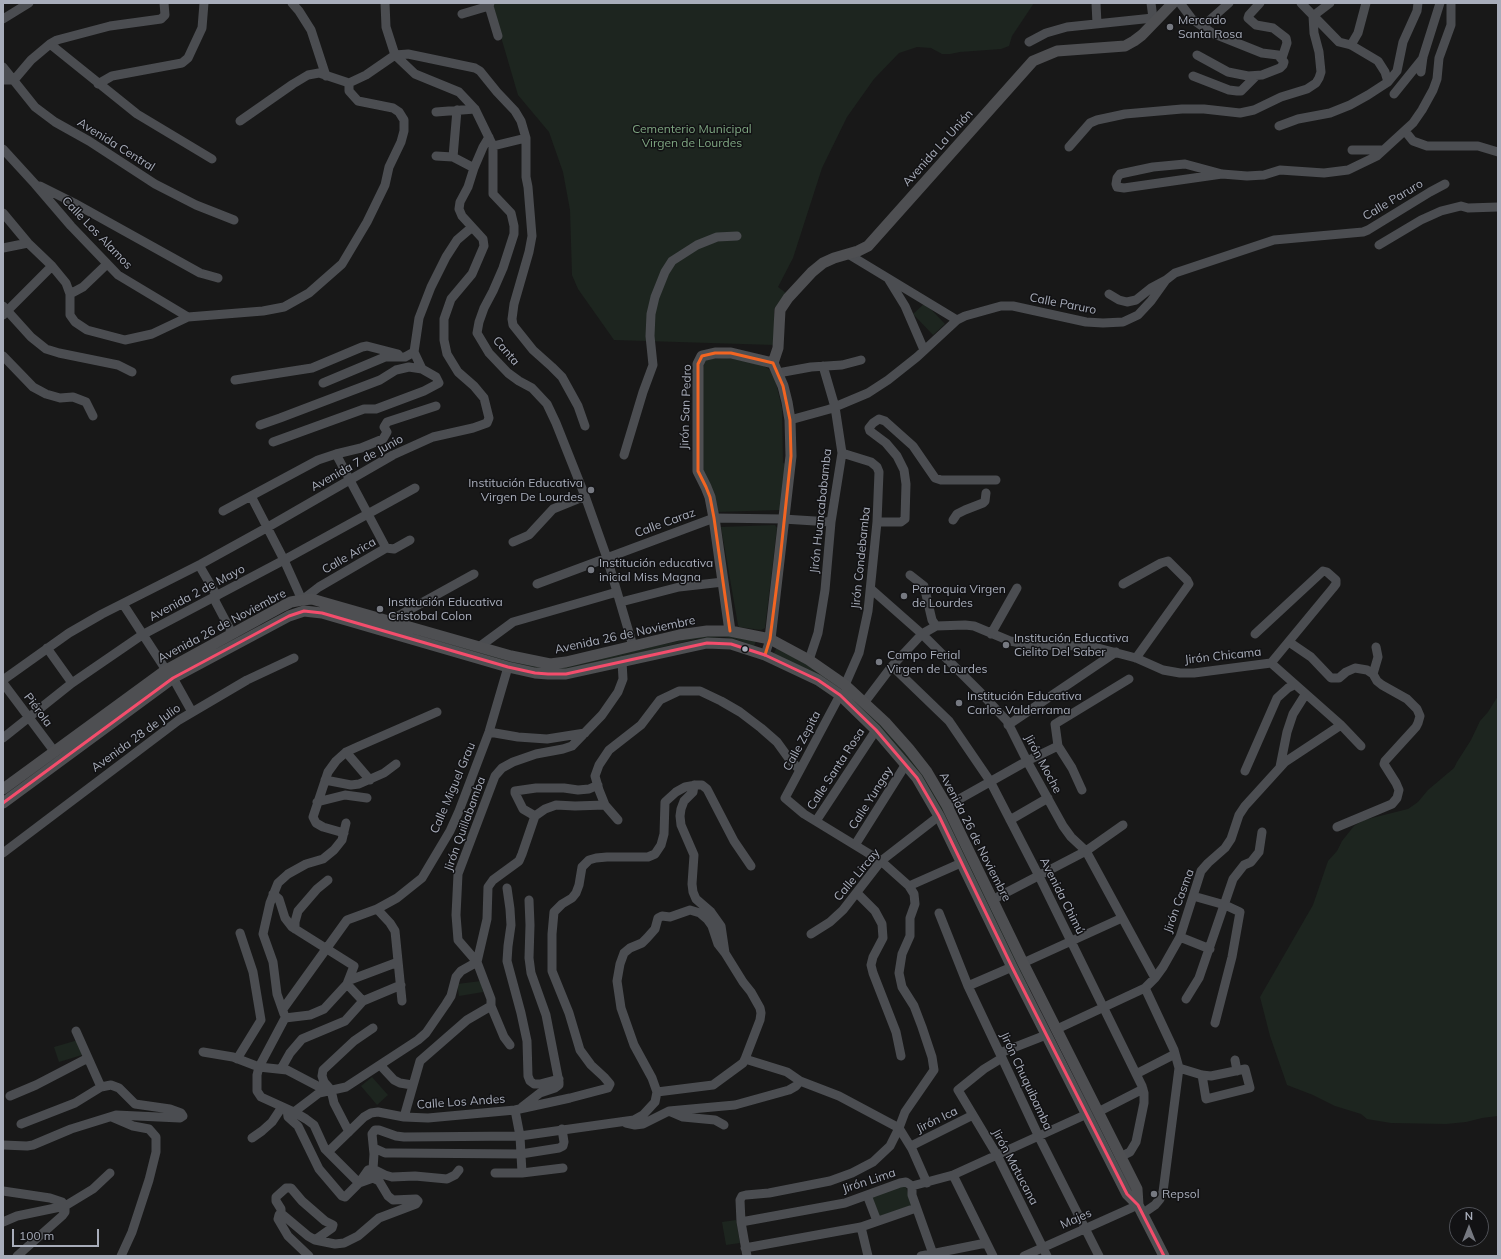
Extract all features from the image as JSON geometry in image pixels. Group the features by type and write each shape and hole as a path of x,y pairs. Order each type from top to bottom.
{"main road":[{"name":"Avenida La Unión","path":"773,363 778,348 780,310 788,298 812,272 823,263 834,258 858,252 868,246 1033,61 1057,51 1126,46 1142,35 1155,18 1173,3"},
{"name":"Jirón San Pedro","path":"730,631 714,518 708,492 698,470 698,364 702,356 715,353 731,354 773,363"},
{"path":"770,640 791,456 790,420 783,386 773,363"},
{"name":"Avenida 26 de Noviembre","path":"6,786 54,751 232,633 291,602 302,600 322,602 389,621 431,639 508,667 535,673 566,674 707,643 731,644 765,655 842,690 864,703 885,722 927,772 947,806 1023,963 1137,1189 1140,1209"},
{"name":"Avenida 26 de Noviembre","path":"3,803 169,674 290,616 304,612 322,613 431,639 479,647 511,656 550,664 566,662 633,646 707,631 730,631 770,640 809,660 842,690 906,764 926,793 1127,1194 1140,1209 1164,1256"},
{"path":"6,786 16,793"},
{"path":"1029,1000 1039,995"}],"street":[{"path":"3,18 29,3"},
{"path":"3,80 14,80 31,60 57,40 110,26 161,19 164,15 164,3"},
{"path":"98,84 112,76 182,63 188,58 202,28 204,3"},
{"path":"292,3 311,30 326,76"},
{"path":"385,3 386,27 395,55"},
{"path":"1096,3 1097,24"},
{"path":"1030,42 1046,33 1060,29 1155,18 1151,3"},
{"path":"1180,3 1192,19 1212,33 1262,53 1278,55 1282,58"},
{"path":"1203,26 1229,3"},
{"path":"1197,55 1228,72 1248,76 1256,76 1283,66 1284,62 1282,58 1287,42 1286,38 1273,28 1256,25 1248,18 1248,15 1260,3"},
{"path":"1301,3 1339,42 1351,45 1378,61 1385,72 1388,82"},
{"path":"1313,16 1330,3"},
{"path":"1351,45 1358,33 1366,3"},
{"path":"1278,126 1298,119 1330,113 1350,105 1368,96 1388,82 1397,71 1403,42 1417,11 1418,3"},
{"path":"1421,72 1423,57 1440,3"},
{"path":"1222,174 1124,188 1116,187 1117,178 1120,174 1153,167 1185,164 1222,174 1247,176 1264,175 1280,170 1324,173 1348,170 1376,156 1405,131 1422,110 1437,79 1439,58 1451,25 1451,3"},
{"path":"462,14 489,5 498,36"},
{"path":"1069,147 1090,123 1097,120 1126,114 1182,109 1204,108 1240,113 1254,110 1281,97 1307,89 1316,83 1321,72 1319,52 1314,33 1313,16"},
{"path":"50,44 136,114 212,158"},
{"path":"240,121 308,75 319,73 349,83 366,75 395,55 408,54 420,56 475,68 480,71 515,111 521,121 526,138 526,177 532,236 514,304 512,319 513,325 533,350 562,377 578,406 585,426"},
{"name":"Canta","path":"395,55 415,74 459,92 475,109 493,146 492,194 511,213 514,230 503,268 484,308 477,333 489,353 508,373 532,388 547,404 585,496 621,602 633,646"},
{"path":"1394,94 1423,57"},
{"name":"Avenida Central","path":"3,67 35,107 55,122 89,141 155,184 202,207 234,220"},
{"path":"1194,76 1229,90 1241,91 1256,76"},
{"path":"3,213 28,243 52,266 66,283 70,294 70,315 75,322 87,330 125,340 152,334 188,317 263,311 284,307 309,293 342,264 386,185 390,167 401,142 404,131 404,120 399,112 393,108 358,101 349,91 349,83"},
{"path":"436,112 475,109"},
{"path":"453,157 457,110"},
{"path":"1405,131 1413,141 1427,146 1478,146 1498,152"},
{"name":"Avenida 7 de Junio","path":"3,682 47,648 96,618 199,565 268,527 393,454 433,437 473,428 487,423 489,418 484,398 474,386 458,372 447,354 444,340 444,319 451,299 472,274 484,246 483,239 471,228 462,216 460,202 468,187 482,147 489,137"},
{"path":"493,146 526,138"},
{"name":"Calle Los Alamos","path":"3,149 36,184 71,226 118,275 188,317"},
{"path":"1352,150 1383,150"},
{"path":"436,156 453,157 474,168"},
{"path":"36,184 74,203 200,273 218,278"},
{"name":"Calle Paruro","path":"790,420 835,407 868,393 888,380 957,320 965,316 1001,306 1013,306 1081,321 1103,323 1123,322 1138,315 1151,302 1166,280 1175,273 1274,240 1363,232 1445,184"},
{"path":"1379,245 1421,220 1441,211 1461,206 1468,208 1498,207"},
{"path":"422,369 414,352 419,318 431,287 446,257 458,240 471,228"},
{"path":"624,455 643,392 653,365 650,336 651,314 655,297 665,272 672,261 697,245 717,237 737,236"},
{"path":"3,248 28,243"},
{"path":"848,254 888,280 957,320"},
{"path":"70,294 83,287 106,264"},
{"path":"52,266 4,310 46,349 118,365 132,372"},
{"path":"888,280 904,306 924,350"},
{"path":"1109,294 1119,300 1127,302 1136,300 1151,288 1166,280"},
{"path":"235,380 312,368 367,346 405,357"},
{"path":"323,383 385,357 405,357 414,352"},
{"path":"3,356 33,387 46,394 60,398 74,397 86,402 93,416"},
{"path":"778,373 811,367 842,365 861,360"},
{"name":"Jirón Huancababamba","path":"809,660 818,633 824,597 831,522 842,453 835,407 823,366"},
{"path":"260,424 280,418 380,380 396,370 409,367 422,369 439,380 439,383 424,391 376,409 364,409 273,442"},
{"path":"224,511 318,460 361,448 383,439 387,432 384,426 387,422 436,406"},
{"path":"877,522 901,522 905,519 906,484 904,470 897,456 886,443 870,431 873,423 879,419 885,421 913,446 935,478 941,480 996,480"},
{"name":"Jirón Condebamba","path":"842,453 871,462 879,472 877,522 868,611 859,653 842,690"},
{"path":"336,454 386,548"},
{"name":"Avenida 2 de Mayo","path":"3,738 72,683 143,635 284,560 414,488"},
{"path":"953,520 958,514 965,510 983,503 985,501 986,493"},
{"path":"251,496 268,527 302,600"},
{"path":"512,542 529,535 553,509 585,496"},
{"name":"Calle Caraz","path":"537,584 714,518 783,519 831,522"},
{"name":"Calle Arica","path":"302,600 319,587 386,548 394,549 410,540"},
{"path":"1123,584 1162,562 1168,561 1183,575 1189,584 1136,658"},
{"path":"199,565 232,633"},
{"path":"1255,634 1323,571 1327,572 1336,580 1336,584 1271,663"},
{"path":"389,621 474,574"},
{"path":"864,703 892,666 922,634 936,626 932,620 924,586 910,576"},
{"path":"621,602 679,587 723,582"},
{"path":"991,634 1017,588"},
{"name":"Jirón Moche","path":"871,589 922,634 981,693 1008,725 1067,832 1086,851 1155,978"},
{"path":"479,647 513,622 617,592"},
{"path":"868,611 885,601"},
{"path":"123,604 192,712"},
{"name":"Jirón Chicama","path":"936,626 974,626 1010,641 1032,645 1084,646 1116,652 1136,658 1163,670 1180,673 1194,673 1271,663 1340,725 1361,746"},
{"path":"765,655 770,640"},
{"path":"1289,642 1311,657 1331,678 1338,678 1354,668 1362,668 1373,674 1377,681 1382,685 1406,699 1417,709 1420,716 1418,723 1384,764 1399,790 1397,798 1392,804 1337,827"},
{"path":"1373,674 1378,657 1376,647"},
{"path":"47,648 72,683"},
{"path":"1008,725 1116,652"},
{"name":"Avenida 28 de Julio","path":"3,853 179,720 247,680 294,658"},
{"name":"Jirón Quillabamba","path":"510,1045 504,1036 492,1006 491,999 477,962 458,940 456,916 458,874 495,776 502,768 512,762 536,754 572,746 602,714 618,692 623,679 622,661"},
{"name":"Avenida Chimú","path":"892,666 949,721 990,781 1039,876 1143,1089 1144,1103 1136,1142 1130,1152 1120,1157"},
{"name":"Calle Miguel Grau","path":"326,948 347,920 377,909 398,898 422,878 450,831 489,732 508,667"},
{"path":"1082,790 1072,768 1058,746 1055,724 1128,678"},
{"name":"Piérola","path":"3,682 54,751"},
{"path":"1246,771 1277,698 1288,688 1294,685"},
{"name":"Calle Zepita","path":"816,821 804,814 785,798 842,690"},
{"path":"618,820 606,805 598,785 595,776 599,765 609,750 641,725 660,700 679,691 700,691 740,712 777,742 790,760 800,770"},
{"path":"1280,767 1287,732 1293,714 1305,695"},
{"path":"344,833 324,827 314,820 314,812 325,780 328,772 336,761 346,752 437,712"},
{"name":"Jirón Casma","path":"1057,1029 1145,988 1155,978 1180,937 1201,871 1225,848 1231,839 1239,815 1245,806 1285,762 1340,725"},
{"name":"Calle Santa Rosa","path":"816,821 876,730"},
{"path":"489,732 547,739 585,733"},
{"path":"947,806 990,781 1058,746"},
{"path":"346,752 370,780"},
{"path":"325,780 351,785 358,784 384,773 396,764"},
{"name":"Calle Yungay","path":"855,845 906,764"},
{"path":"535,816 523,809 515,794 515,791 536,788 578,790 589,789 598,785"},
{"path":"725,952 721,926 711,912 696,899 693,892 692,884 694,855 680,816 684,800 693,792 694,785 702,785 707,789 734,841 751,866"},
{"name":"Calle Los Andes","path":"328,1152 364,1117 371,1113 378,1112 404,1117 428,1118 518,1109 570,1098 609,1087 610,1084 607,1080 591,1065 580,1050 569,1013 552,971 552,934 554,912 576,893 582,867 589,860 607,857 648,857 655,854 661,845 664,834 665,802 676,792 685,787 694,785"},
{"path":"317,802 345,795 367,798"},
{"path":"1010,820 1048,798"},
{"path":"252,1138 288,1109 319,1093 346,1088 418,1040 426,1033 446,1004 456,977 461,971 477,962 487,919 488,887 493,880 518,861 522,854 535,816 545,809 556,805 606,805"},
{"name":"Calle Lircay","path":"811,934 830,922 843,910 881,861 938,816"},
{"path":"816,821 881,861 909,886 914,894 915,904 910,918 910,936 902,954 899,973 902,987 914,1006 922,1027 934,1070 905,1112 890,1146 882,1155 872,1162 852,1173 830,1181 769,1193 742,1196 740,1200 741,1222 746,1252 860,1227 916,1208"},
{"path":"284,1014 277,994 273,962 263,934 263,928 273,894 278,883 288,874 306,864 323,859 334,850 342,840 346,823"},
{"path":"992,900 1086,851 1122,825"},
{"path":"1186,999 1199,978 1233,879 1244,865 1251,862 1259,852 1262,832"},
{"path":"909,886 960,863"},
{"path":"296,929 294,922 298,911 317,889 328,880"},
{"path":"507,888 511,925 507,961 522,1013 527,1041 528,1076 530,1081 534,1084 559,1079"},
{"path":"857,893 875,911 882,924 883,938 873,957 871,965 896,1032 901,1056"},
{"path":"273,894 279,899 288,923 353,965 354,968 348,982 324,1010 310,1014 284,1014"},
{"path":"1193,896 1225,905 1240,912 1215,1023"},
{"path":"522,1173 518,1109 540,1094 559,1085 546,1014 531,973 529,900"},
{"path":"377,909 395,931 402,1001"},
{"path":"373,1169 374,1148 372,1134 375,1130 404,1137 520,1136 617,1121 634,1120 643,1115 655,1102 657,1092 652,1078 634,1045 620,1008 617,981 620,964 624,953 630,948 642,943 655,929 658,918 690,910 700,913 708,919 718,944 725,952 760,1008 760,1020 742,1063 711,1086 657,1092"},
{"name":"Jirón Chuquibamba","path":"939,913 968,986 1039,1137 1099,1256"},
{"path":"1023,963 1122,918"},
{"path":"237,1058 261,1020 253,972 240,933"},
{"path":"1180,937 1210,949"},
{"path":"326,948 284,1014 259,1067 257,1075 257,1091 261,1097 288,1109 314,1125 328,1152 360,1183"},
{"path":"348,982 398,962"},
{"path":"968,986 1012,967"},
{"path":"348,982 363,1001"},
{"path":"281,1069 290,1053 302,1039 345,1021 363,1001 401,985"},
{"path":"1145,988 1174,1050 1179,1068 1202,1075 1219,1075 1241,1070"},
{"path":"404,1117 420,1061 467,1020 492,1006"},
{"path":"349,1132 324,1082 322,1076 323,1070 354,1041 373,1028"},
{"path":"76,1030 101,1087"},
{"path":"1001,1055 1046,1035"},
{"path":"203,1052 237,1058 259,1067 281,1069 298,1074 329,1091"},
{"path":"1136,1074 1175,1054"},
{"name":"Jirón Matucana","path":"1001,1055 958,1090 997,1155 1045,1252"},
{"path":"10,1096 36,1085 88,1058"},
{"path":"745,1058 787,1072 800,1081 839,1096 899,1128 911,1146 927,1183"},
{"path":"1202,1075 1206,1099 1250,1088 1235,1060"},
{"path":"380,1065 394,1080 400,1083 412,1085"},
{"name":"Majes","path":"1024,1256 1045,1252 1085,1228 1155,1205 1160,1199 1163,1192 1179,1068"},
{"path":"617,1121 635,1125 643,1124 669,1111 735,1105 789,1090 796,1086 800,1081"},
{"path":"3,1145 33,1145 71,1129 116,1115 136,1117 165,1116 180,1118 183,1116 181,1113 170,1109 135,1104 116,1086 107,1085 75,1103 21,1124"},
{"path":"1098,1112 1143,1089"},
{"path":"288,1109 288,1117 298,1126 319,1169 342,1196 345,1197 348,1195 360,1183 368,1170 373,1169 392,1177 415,1176 447,1179 455,1175 459,1170"},
{"path":"669,1111 682,1117 715,1120 724,1125"},
{"name":"Jirón Lima","path":"741,1222 845,1203 900,1183 906,1182 912,1186 953,1176 1086,1114"},
{"name":"Jirón Ica","path":"911,1146 973,1115"},
{"path":"110,1116 133,1126 149,1129 156,1137 156,1152 149,1180 132,1232 121,1256"},
{"path":"374,1148 384,1153 521,1154 559,1148 563,1146 564,1142 562,1129"},
{"path":"495,1173 522,1173 563,1168"},
{"path":"3,1222 17,1216 65,1206 93,1189 110,1174"},
{"path":"953,1176 993,1256"},
{"path":"281,1215 315,1240 335,1244 344,1243 358,1236 379,1218 416,1204 418,1201 416,1199 394,1200 388,1196 379,1181 373,1178 360,1183"},
{"path":"912,1186 912,1195 916,1208 933,1254"},
{"path":"309,1256 288,1236 278,1219 281,1215 281,1209 276,1201 276,1197 286,1188 291,1188 302,1201 325,1221 333,1225 332,1228 315,1240"},
{"path":"3,1191 50,1198 62,1202 65,1206 65,1212 62,1216 17,1256"},
{"path":"867,1194 877,1221"},
{"path":"860,1227 868,1256"},
{"path":"921,1256 986,1243"}],"green space":[{"name":"Cementerio Municipal Virgen de Lourdes","path":"491,3 1034,3 1012,36 1009,46 1001,49 950,54 942,54 931,48 917,47 899,53 874,79 847,117 822,168 793,258 778,287 786,293 774,309 774,345 614,340 578,289 572,275 570,210 563,172 549,132 518,95"},
{"path":"925,303 945,324 933,335 913,314"},
{"path":"727,358 761,364 770,370 775,378 782,409 783,463 786,464 780,510 716,512 702,467 701,378 704,363 707,359"},
{"path":"775,525 777,528 765,628 761,630 739,627 721,527"},
{"path":"725,635 756,641 754,646 735,639 724,637 696,639 563,671 527,667 440,642 441,640 529,665 633,651 696,637"},
{"path":"777,647 834,681 889,732 918,766 936,795 1030,986 1028,987 982,898 887,735 773,655"},
{"path":"1498,696 1498,1116 1446,1124 1391,1123 1367,1119 1361,1114 1335,1106 1313,1095 1287,1085 1270,1036 1260,997 1313,905 1328,861 1337,851 1342,841 1354,826 1364,820 1408,809 1418,802 1428,790 1454,768 1471,740 1480,721 1488,712"},
{"path":"481,981 483,992 459,996 457,984"},
{"path":"78,1040 82,1055 59,1062 54,1047"},
{"path":"372,1077 388,1095 377,1105 361,1086"},
{"path":"905,1185 913,1206 876,1219 869,1198"},
{"path":"736,1220 740,1243 726,1245 722,1222"}],"transit line":[{"path":"730,631 710,497 698,471 698,364 702,356 715,353 731,353 773,363 783,386 790,420 791,456 780,560 770,639 765,655"},
{"path":"3,803 173,678 289,616 304,611 322,613 508,667 535,673 566,674 707,643 731,644 765,655 818,680 840,695 876,730 917,778 939,816 1012,967 1127,1194 1138,1205 1164,1256"}],"place":[{"name":"Mercado Santa Rosa","path":"1170,27"},
{"name":"Institución Educativa Virgen De Lourdes","path":"591,490"},
{"name":"Institución educativa inicial Miss Magna","path":"591,570"},
{"name":"Parroquia Virgen de Lourdes","path":"904,596"},
{"name":"Institución Educativa Cristobal Colon","path":"380,609"},
{"name":"Institución Educativa Cielito Del Saber","path":"1006,645"},
{"name":"Campo Ferial Virgen de Lourdes","path":"879,662"},
{"name":"Institución Educativa Carlos Valderrama","path":"959,703"},
{"name":"Repsol","path":"1154,1194"}]}
